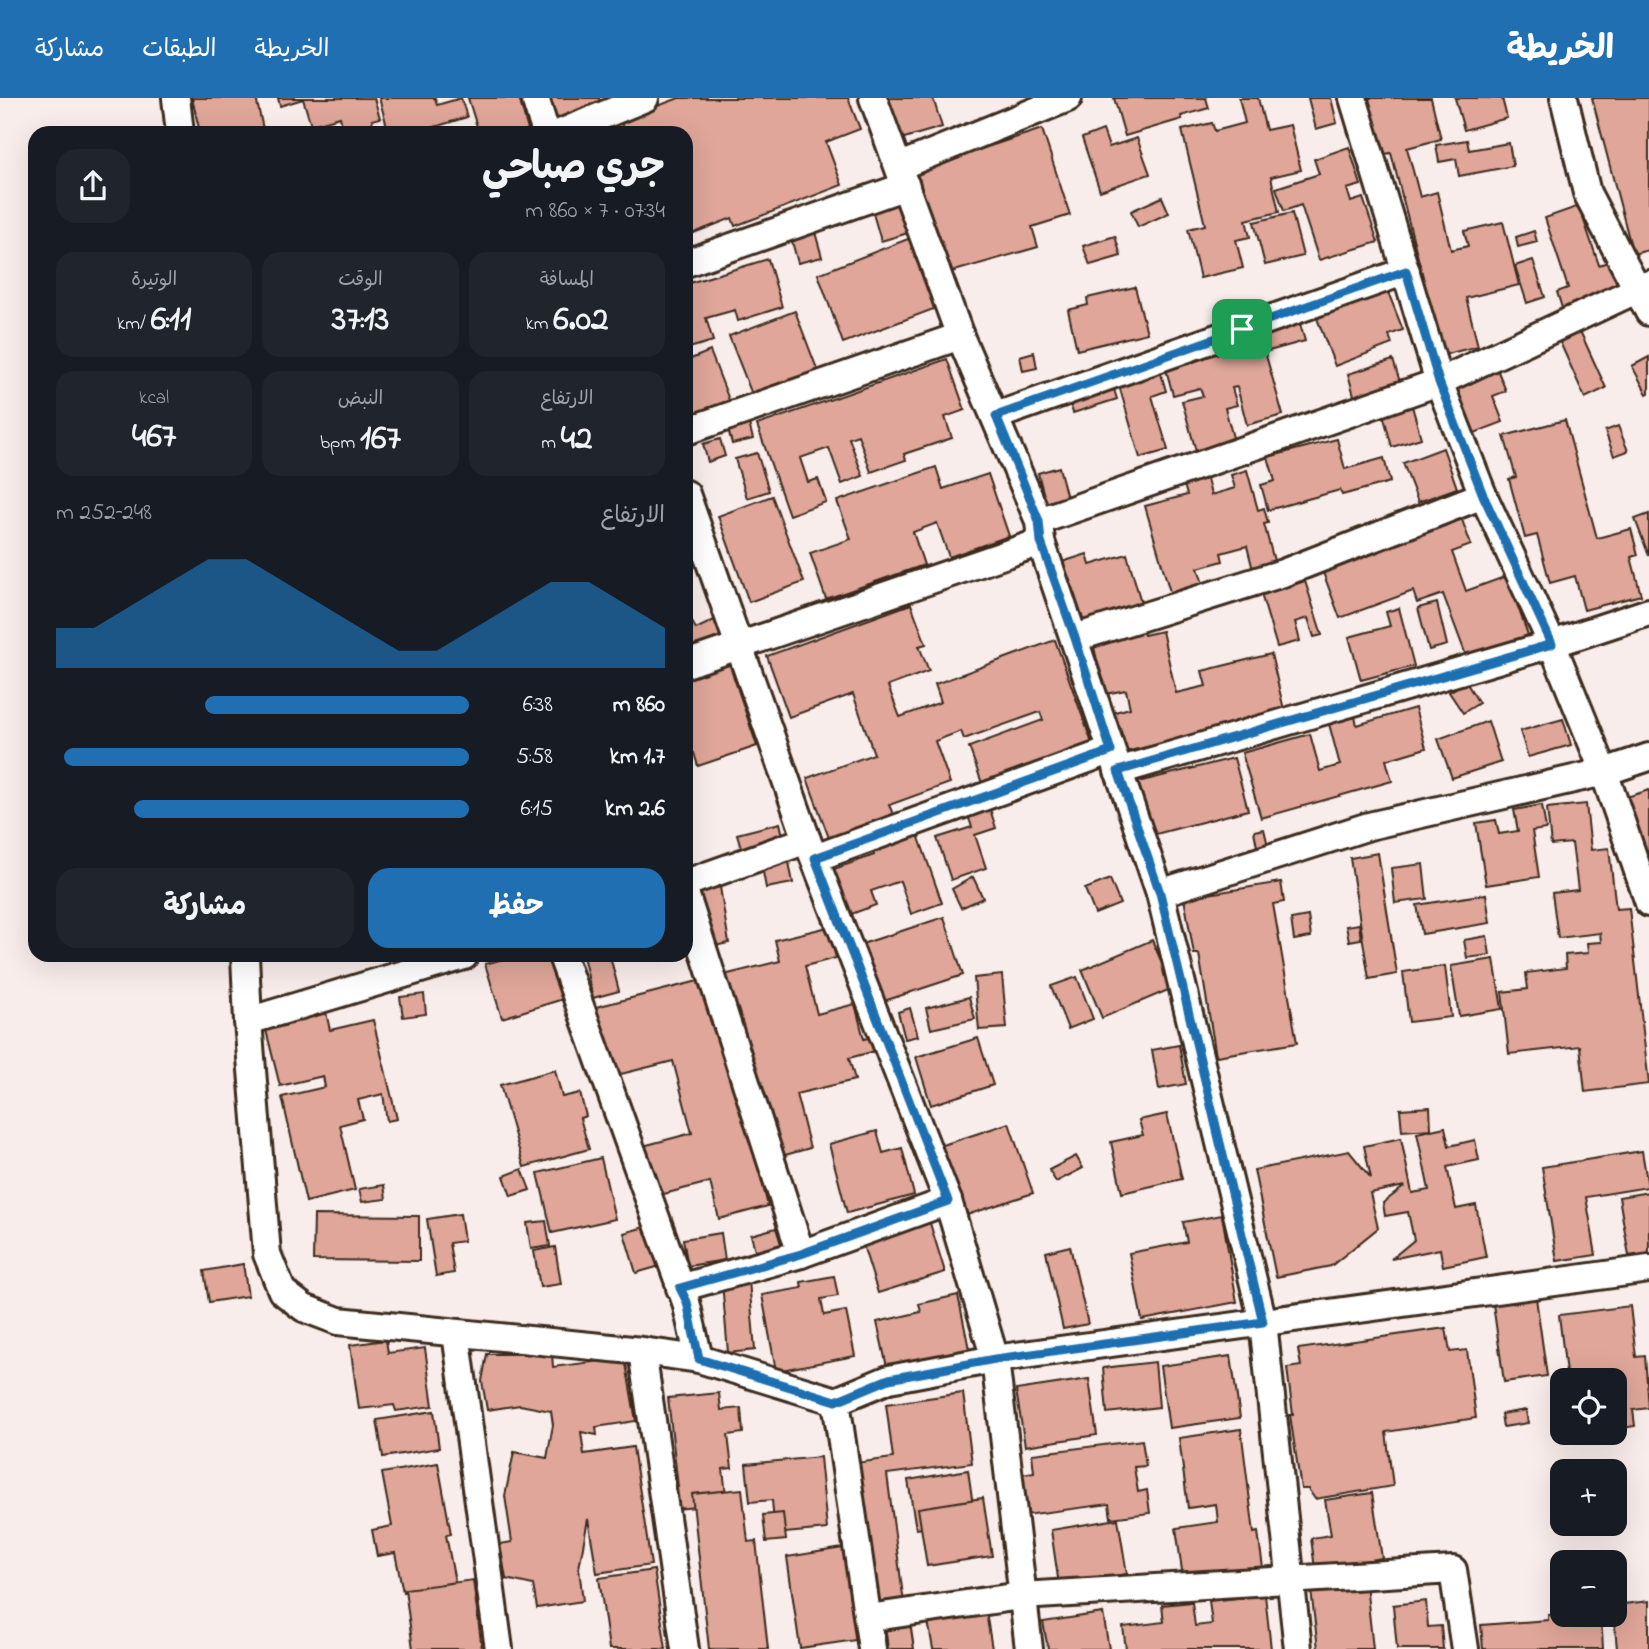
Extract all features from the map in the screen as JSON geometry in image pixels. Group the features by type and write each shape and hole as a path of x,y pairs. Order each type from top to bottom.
{"street":[{"path":"176,98 179,126"},
{"path":"535,98 544,126"},
{"path":"577,126 645,98"},
{"path":"873,98 960,336 996,416 1040,532 1160,893 1263,1322 1298,1649"},
{"path":"693,260 903,176 1069,98"},
{"path":"1353,98 1439,382 1483,495 1552,644 1604,772 1649,903"},
{"path":"693,662 1439,382 1645,295 1587,193 1564,98"},
{"path":"996,416 1406,271"},
{"path":"693,429 960,336"},
{"path":"1075,638 1283,573 1483,495"},
{"path":"693,514 811,849 948,1201 995,1359 1029,1649"},
{"path":"693,881 1114,761 1552,644 1649,612"},
{"path":"1160,893 1368,826 1604,772 1649,757"},
{"path":"693,918 801,1254"},
{"path":"245,962 267,1254 282,1292 304,1308 338,1321 699,1359 836,1401 889,1379 995,1359 1649,1269"},
{"path":"248,1021 444,962"},
{"path":"564,962 687,1302 699,1359"},
{"path":"680,1288 801,1254 948,1201"},
{"path":"456,1333 499,1649"},
{"path":"642,1351 685,1649"},
{"path":"836,1401 872,1649"},
{"path":"868,1618 1021,1596 1453,1570 1465,1649"}],"building":[{"path":"192,98 256,98 262,126 198,126"},
{"path":"278,98 374,98 380,118 372,120 373,126 342,126 340,117 311,125 303,99 280,106"},
{"path":"379,98 435,98 437,105 461,98 467,117 438,126 387,126"},
{"path":"468,98 519,98 527,126 477,126"},
{"path":"545,98 599,98 602,106 554,123"},
{"path":"679,98 848,98 860,129 826,142 842,185 735,226 732,218 693,233 693,126 622,126 620,120"},
{"path":"882,98 933,98 942,127 894,141"},
{"path":"1114,98 1206,98 1209,108 1125,136"},
{"path":"1239,98 1258,98 1266,130 1290,125 1301,170 1271,177 1279,212 1246,220 1250,237 1236,240 1243,268 1200,278 1188,229 1205,225 1182,130 1212,123 1215,131 1245,123"},
{"path":"1308,98 1331,98 1337,123 1316,129"},
{"path":"1365,98 1431,98 1441,139 1407,148 1420,197 1437,192 1451,250 1468,246 1464,231 1503,222 1519,285 1466,298 1478,346 1443,355 1391,153 1379,155"},
{"path":"1455,98 1502,98 1507,118 1464,130"},
{"path":"1592,98 1649,98 1649,250 1633,254"},
{"path":"1042,129 1070,215 1032,227 1038,247 944,274 911,172"},
{"path":"1103,130 1109,147 1137,138 1150,174 1100,191 1082,138"},
{"path":"1467,140 1469,150 1509,143 1513,166 1459,176 1456,159 1439,162 1436,145"},
{"path":"1349,147 1361,185 1347,189 1351,202 1363,198 1378,242 1319,260 1301,205 1284,211 1276,188 1319,174 1314,159"},
{"path":"1162,197 1169,213 1138,227 1131,211"},
{"path":"898,202 908,233 881,241 872,210"},
{"path":"1579,206 1599,265 1611,261 1620,289 1562,308 1557,292 1568,288 1545,218"},
{"path":"1292,213 1303,256 1265,265 1254,222"},
{"path":"813,225 822,257 798,263 789,231"},
{"path":"1534,231 1537,242 1518,247 1516,237"},
{"path":"1115,236 1121,256 1090,265 1083,246"},
{"path":"913,237 939,307 843,343 818,274"},
{"path":"768,259 782,307 738,321 735,310 706,318 713,341 693,347 693,282"},
{"path":"1533,260 1545,297 1527,303 1515,266"},
{"path":"1135,287 1147,333 1077,350 1068,310 1088,305 1087,298"},
{"path":"1388,292 1403,330 1389,335 1392,344 1335,366 1317,318"},
{"path":"795,311 820,377 755,402 729,336"},
{"path":"1300,324 1305,341 1265,352 1283,415 1247,425 1237,387 1232,388 1237,405 1225,408 1235,445 1197,455 1182,401 1203,396 1200,388 1173,395 1164,362"},
{"path":"1580,331 1606,388 1585,398 1559,340"},
{"path":"710,351 731,405 693,420 693,358"},
{"path":"1034,352 1037,368 1023,371 1020,356"},
{"path":"1649,357 1649,393 1647,394 1632,366"},
{"path":"947,359 965,410 945,417 952,438 904,454 906,460 871,472 858,435 849,438 863,476 842,484 829,448 800,458 808,482 818,479 826,502 789,515 757,425"},
{"path":"1393,360 1401,385 1355,399 1348,374"},
{"path":"1497,369 1506,391 1493,396 1503,422 1472,434 1452,387"},
{"path":"1160,370 1166,391 1152,396 1168,450 1140,458 1118,382"},
{"path":"1112,383 1117,399 1073,413 1068,397"},
{"path":"1412,406 1421,438 1392,447 1383,414"},
{"path":"1565,420 1597,538 1631,529 1638,555 1631,557 1641,595 1584,610 1575,576 1550,583 1537,535 1525,538 1509,479 1516,477 1504,436"},
{"path":"749,424 753,439 732,444 728,429"},
{"path":"1618,426 1628,451 1614,456 1605,431"},
{"path":"720,439 725,456 708,462 703,444"},
{"path":"1337,439 1345,469 1384,458 1390,482 1342,495 1340,490 1268,510 1261,485 1275,481 1268,457"},
{"path":"1443,448 1457,488 1418,502 1403,463"},
{"path":"757,453 769,491 747,498 735,459"},
{"path":"936,467 943,489 988,474 1009,536 949,557 937,523 913,532 924,565 826,599 810,553 851,539 837,501"},
{"path":"1059,467 1067,498 1046,504 1038,473"},
{"path":"1247,470 1258,510 1264,508 1268,523 1264,524 1276,568 1254,574 1247,546 1221,553 1223,561 1198,568 1205,590 1172,599 1145,506 1187,495 1184,485 1207,479 1211,495 1235,488 1231,475"},
{"path":"772,496 804,582 749,602 718,516"},
{"path":"1460,514 1471,545 1452,552 1466,591 1507,576 1528,635 1467,658 1443,594 1417,603 1413,591 1340,618 1321,567"},
{"path":"1649,514 1649,556 1635,519"},
{"path":"1087,554 1090,565 1127,554 1143,609 1076,629 1056,564"},
{"path":"1305,581 1322,635 1314,637 1308,618 1295,622 1300,641 1277,647 1261,594"},
{"path":"1437,603 1447,645 1429,650 1418,608"},
{"path":"911,604 926,644 919,646 929,671 888,686 900,717 941,702 935,684 1055,640 1093,746 983,786 969,747 1043,720 1040,712 964,739 961,731 935,741 950,783 889,805 893,814 829,838 807,778 874,754 853,694 789,717 767,656"},
{"path":"1399,608 1414,666 1361,680 1349,637 1390,626 1386,612"},
{"path":"714,620 721,636 693,650 693,624 696,629"},
{"path":"1142,627 1144,635 1162,631 1176,693 1206,686 1202,671 1271,654 1285,714 1121,753 1111,713 1130,708 1126,690 1105,694 1092,639"},
{"path":"728,660 757,746 698,766 693,753 693,672"},
{"path":"1466,682 1479,703 1463,713 1449,692"},
{"path":"1415,708 1426,748 1386,760 1392,781 1261,818 1242,753 1310,734 1320,771 1340,765 1329,724 1355,717 1357,725"},
{"path":"1563,719 1571,745 1528,757 1520,731"},
{"path":"1488,721 1501,762 1452,778 1438,739"},
{"path":"1234,758 1248,810 1152,835 1138,782"},
{"path":"1649,790 1649,863 1645,850 1634,853 1617,800"},
{"path":"1586,804 1591,850 1609,848 1616,909 1629,908 1649,1084 1585,1092 1580,1046 1509,1054 1502,992 1528,989 1526,973 1566,968 1565,955 1588,953 1587,943 1601,942 1600,933 1558,938 1552,893 1578,890 1572,843 1551,845 1547,808"},
{"path":"1542,805 1546,829 1532,831 1539,877 1486,885 1476,823 1496,820 1499,834 1518,831 1514,810"},
{"path":"989,806 996,828 975,835 986,868 951,880 937,838 972,827 967,813"},
{"path":"780,823 785,844 743,854 737,834"},
{"path":"916,829 942,903 911,914 900,881 871,891 876,905 846,916 831,870 874,855 871,845"},
{"path":"1264,829 1269,850 1258,852 1254,831"},
{"path":"1378,853 1397,974 1369,979 1350,858"},
{"path":"789,862 793,883 766,888 762,867"},
{"path":"1423,864 1427,899 1395,903 1391,868"},
{"path":"973,877 983,898 961,908 952,889"},
{"path":"1110,879 1120,904 1095,914 1085,889"},
{"path":"1281,882 1284,902 1273,904 1297,1043 1216,1056 1199,954 1194,954 1184,898"},
{"path":"720,887 729,943 704,948 695,891"},
{"path":"1486,894 1490,923 1422,934 1417,905"},
{"path":"1308,916 1311,937 1294,940 1291,919"},
{"path":"944,917 963,975 881,1002 862,944"},
{"path":"1359,924 1361,939 1349,941 1346,926"},
{"path":"828,927 836,958 805,966 817,1014 855,1004 864,1039 876,1036 879,1050 849,1058 855,1080 796,1094 810,1148 771,1159 720,976 780,961 775,940"},
{"path":"1487,936 1490,955 1467,958 1464,940"},
{"path":"1152,940 1173,988 1102,1018 1082,970"},
{"path":"1494,959 1502,1009 1459,1016 1451,966"},
{"path":"389,962 415,962 392,970"},
{"path":"552,962 563,999 502,1018 485,964"},
{"path":"584,962 612,962 619,991 593,998"},
{"path":"1445,966 1451,1017 1409,1022 1403,972"},
{"path":"1002,975 1007,1028 979,1030 974,978"},
{"path":"1077,977 1093,1019 1068,1029 1051,986"},
{"path":"706,979 736,1080 768,1206 719,1219 710,1182 656,1196 643,1146 692,1133 673,1061 613,1076 596,1007"},
{"path":"424,994 426,1014 403,1017 400,997"},
{"path":"969,997 975,1019 931,1029 926,1008"},
{"path":"325,1008 330,1030 373,1020 397,1119 387,1121 383,1094 358,1100 363,1119 340,1125 355,1190 306,1202 282,1097 325,1087 323,1076 280,1086 266,1030 292,1024 290,1016"},
{"path":"910,1008 918,1036 905,1039 898,1012"},
{"path":"978,1038 993,1085 931,1105 916,1057"},
{"path":"1179,1045 1186,1084 1159,1089 1152,1050"},
{"path":"555,1070 562,1097 580,1093 586,1116 580,1118 589,1149 524,1167 500,1085"},
{"path":"1430,1107 1431,1129 1402,1131 1400,1109"},
{"path":"1167,1114 1182,1179 1122,1193 1111,1142 1143,1135 1139,1120"},
{"path":"1009,1123 1033,1193 964,1216 940,1146"},
{"path":"1445,1127 1449,1146 1475,1140 1479,1160 1447,1167 1456,1209 1476,1205 1486,1257 1443,1266 1440,1249 1391,1259 1414,1240 1408,1212 1385,1216 1383,1203 1405,1186 1370,1193 1378,1228 1331,1266 1276,1277 1254,1170 1349,1151 1371,1178 1364,1146 1401,1138 1412,1193 1429,1190 1417,1133"},
{"path":"877,1131 883,1153 902,1148 914,1195 847,1213 829,1144"},
{"path":"1642,1151 1648,1187 1586,1197 1596,1255 1557,1261 1542,1167"},
{"path":"1076,1156 1083,1168 1056,1182 1049,1170"},
{"path":"601,1158 615,1219 552,1233 538,1173"},
{"path":"522,1169 530,1190 511,1196 504,1176"},
{"path":"384,1185 386,1199 362,1202 359,1189"},
{"path":"1649,1192 1649,1253 1629,1256 1619,1197"},
{"path":"460,1214 464,1241 449,1243 454,1273 436,1276 427,1219"},
{"path":"314,1215 419,1216 419,1261 313,1260"},
{"path":"1222,1215 1237,1302 1142,1320 1129,1253 1187,1242 1183,1222"},
{"path":"929,1220 945,1272 878,1293 862,1242"},
{"path":"546,1221 550,1246 531,1249 527,1223"},
{"path":"648,1226 660,1266 636,1273 624,1233"},
{"path":"776,1228 783,1250 757,1258 751,1235"},
{"path":"721,1233 725,1260 688,1266 683,1239"},
{"path":"1070,1246 1088,1324 1063,1329 1046,1252"},
{"path":"555,1247 561,1284 540,1287 534,1251"},
{"path":"243,1264 248,1296 209,1302 204,1271"},
{"path":"834,1276 838,1296 821,1299 824,1315 846,1311 855,1356 776,1371 762,1295 802,1288 801,1282"},
{"path":"749,1280 755,1350 728,1353 722,1282"},
{"path":"958,1295 969,1349 887,1367 877,1322 921,1312 919,1304"},
{"path":"1536,1298 1547,1376 1504,1382 1493,1304"},
{"path":"1630,1306 1636,1357 1645,1356 1649,1408 1633,1410 1635,1426 1627,1427 1627,1368 1565,1368 1559,1315"},
{"path":"1446,1328 1450,1352 1467,1350 1476,1418 1386,1432 1393,1486 1315,1499 1308,1489 1301,1489 1290,1415 1293,1415 1287,1368 1301,1366 1298,1349"},
{"path":"386,1340 388,1353 425,1348 433,1406 396,1411 394,1405 359,1409 350,1345"},
{"path":"487,1354 552,1354 553,1367 625,1358 636,1421 596,1427 597,1435 581,1432 584,1454 633,1447 651,1565 597,1573 588,1519 579,1568 583,1601 537,1608 533,1585 506,1579 500,1544 512,1542 505,1496 514,1452 547,1458 553,1425 551,1411 520,1405 487,1410 482,1381"},
{"path":"1231,1356 1240,1418 1169,1428 1160,1366"},
{"path":"1155,1362 1159,1407 1107,1413 1103,1368"},
{"path":"1089,1379 1097,1435 1025,1446 1016,1390"},
{"path":"719,1393 721,1410 741,1408 743,1433 728,1435 732,1468 723,1469 727,1504 677,1509 675,1487 678,1487 668,1398"},
{"path":"963,1393 972,1463 887,1474 905,1611 876,1616 855,1463 893,1458 886,1404"},
{"path":"1526,1410 1528,1423 1503,1427 1501,1414"},
{"path":"434,1411 439,1448 383,1457 377,1420"},
{"path":"1241,1429 1254,1533 1258,1532 1263,1568 1183,1578 1176,1528 1218,1522 1216,1504 1188,1508 1179,1438"},
{"path":"1142,1440 1146,1466 1134,1467 1138,1492 1147,1490 1150,1513 1111,1518 1109,1504 1026,1515 1021,1474 1034,1472 1032,1454"},
{"path":"820,1457 827,1529 775,1534 772,1500 750,1502 746,1464"},
{"path":"438,1463 451,1534 446,1535 455,1582 403,1592 395,1553 377,1556 372,1530 392,1526 382,1473"},
{"path":"968,1470 975,1519 916,1529 908,1480"},
{"path":"742,1489 748,1542 756,1541 768,1649 709,1649 692,1494"},
{"path":"1372,1493 1382,1558 1315,1569 1311,1538 1331,1535 1325,1500"},
{"path":"983,1498 992,1556 927,1566 918,1508"},
{"path":"783,1513 786,1540 766,1542 763,1515"},
{"path":"1118,1519 1127,1574 1059,1585 1051,1530"},
{"path":"843,1548 856,1640 800,1648 787,1557"},
{"path":"654,1570 666,1649 609,1649 599,1578"},
{"path":"473,1580 482,1649 413,1649 405,1589"},
{"path":"1366,1584 1373,1649 1318,1649 1311,1590"},
{"path":"1265,1595 1271,1649 1126,1649 1123,1627 1164,1622 1162,1605 1192,1602 1195,1626 1212,1624 1209,1601"},
{"path":"1426,1601 1428,1627 1441,1626 1443,1649 1397,1649 1393,1605"},
{"path":"1649,1601 1649,1649 1617,1649 1615,1627 1627,1627 1627,1604"},
{"path":"986,1612 992,1649 933,1649 928,1621"},
{"path":"1103,1613 1109,1649 1048,1649 1043,1622"},
{"path":"1548,1615 1550,1627 1602,1627 1603,1649 1483,1649 1481,1625 1548,1620"},
{"path":"910,1622 914,1649 888,1649 885,1625"}],"route":[{"path":"1406,271 1439,382 1483,495 1552,644 1118,771 1160,893 1263,1322 995,1359 889,1379 836,1401 699,1359 687,1302 680,1288 801,1254 948,1201 815,858 1111,751 1041,542 1039,521 996,416 1242,329 1406,271"}]}
